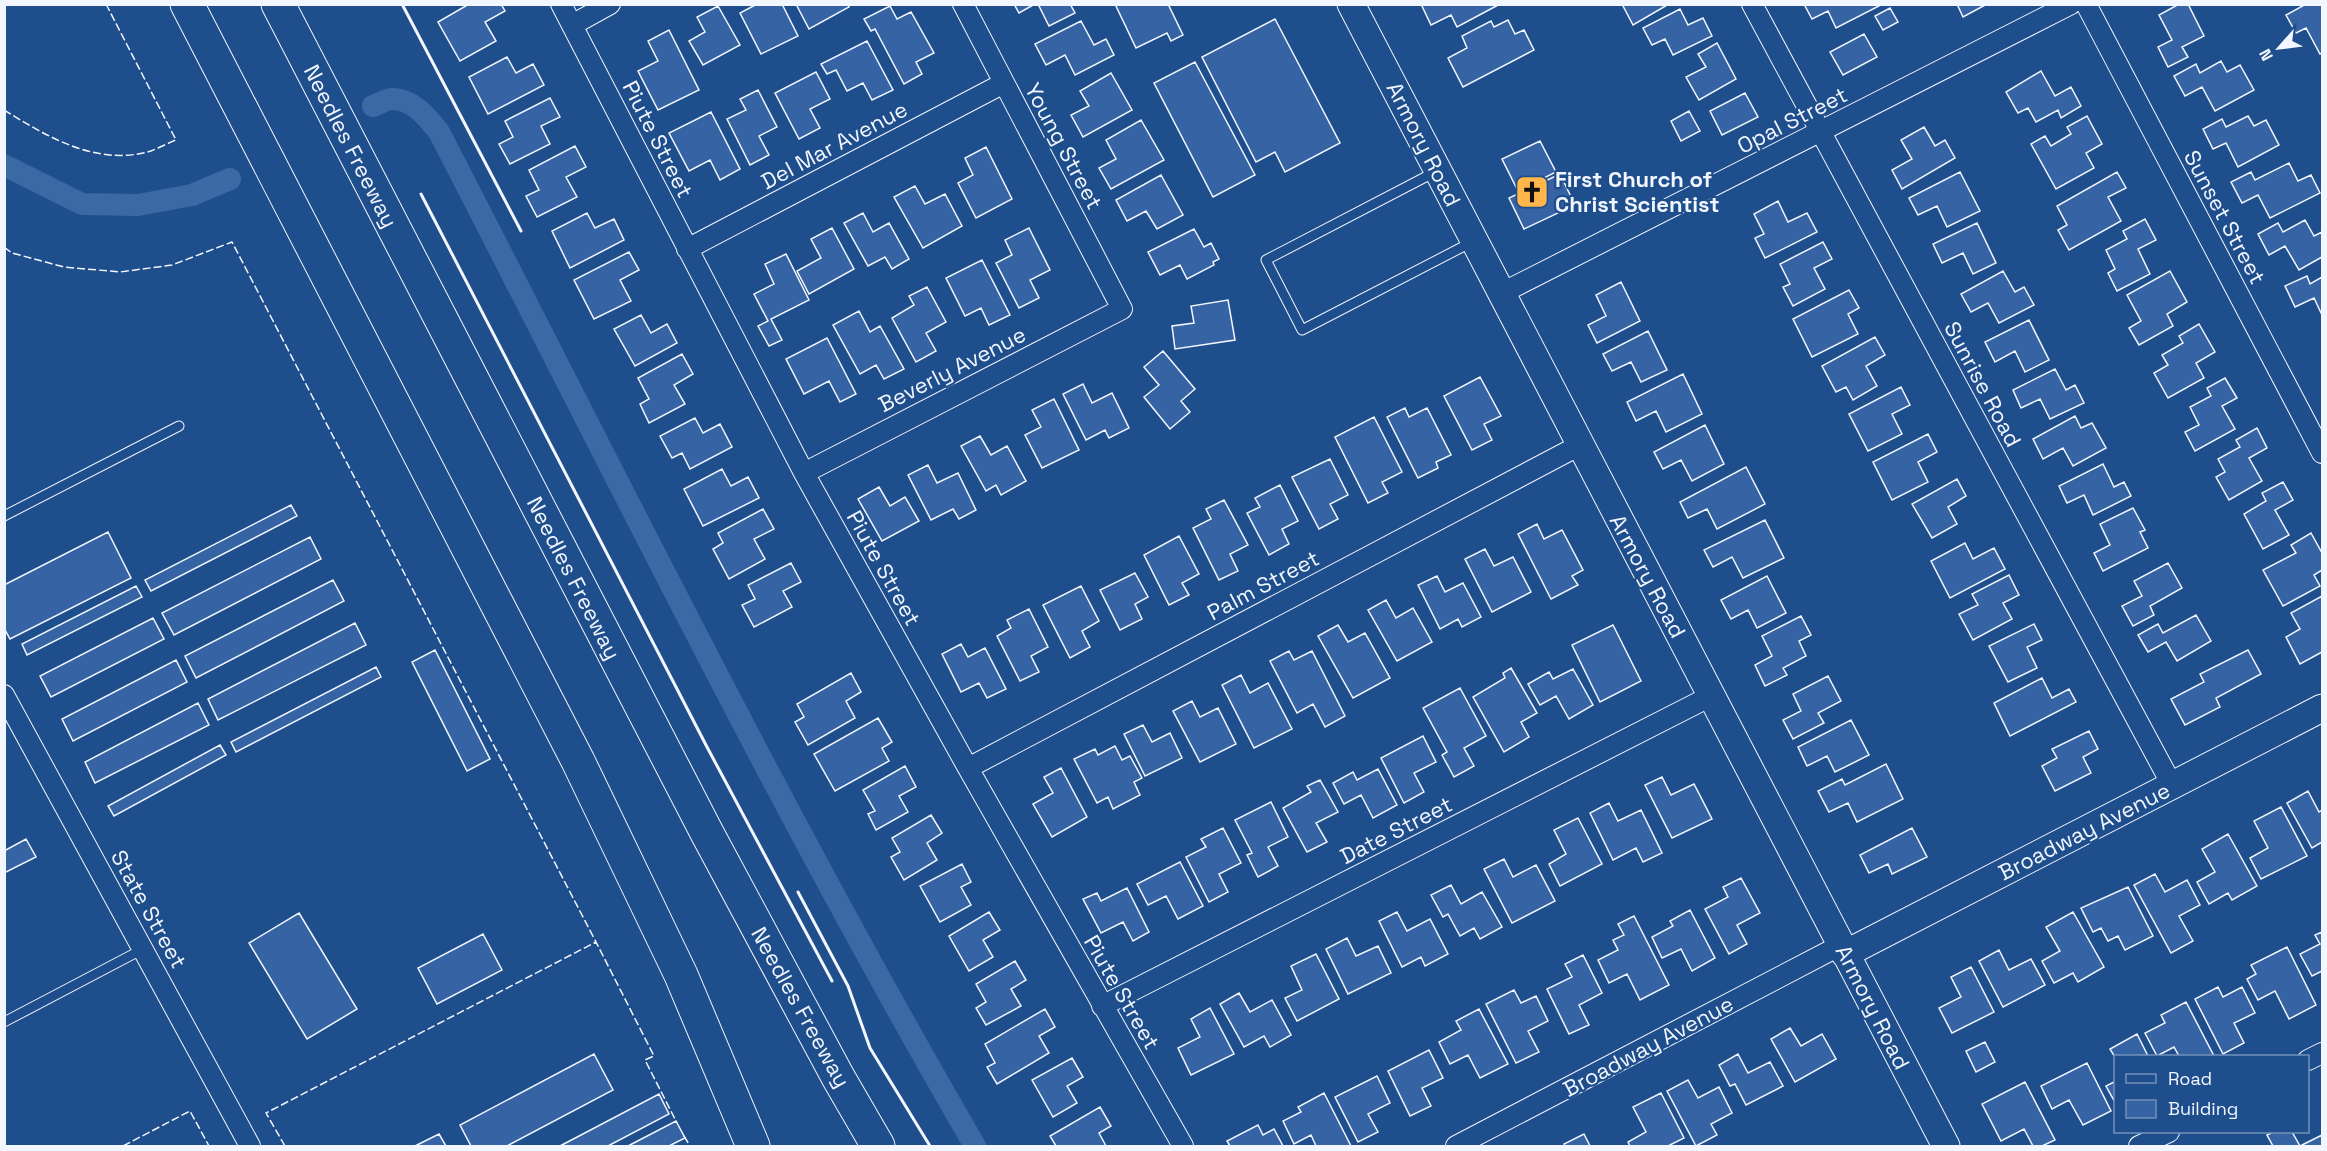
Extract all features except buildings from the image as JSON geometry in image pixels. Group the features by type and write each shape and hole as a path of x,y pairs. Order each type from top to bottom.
{"highway":[{"path":"187,4 584,772 681,975 753,1146"},
{"name":"Needles Freeway","path":"278,4 696,813 838,1077 879,1146"}],"main road":[{"name":"Armory Road","path":"1351,4 1946,1146"},
{"name":"Broadway Avenue","path":"1843,950 2322,708"}],"street":[{"name":"Piute Street","path":"561,4 804,473 1102,1006 1183,1146"},
{"path":"572,25 610,4"},
{"name":"Young Street","path":"963,4 1122,309"},
{"name":"Sunrise Road","path":"1752,4 2172,785"},
{"name":"Opal Street","path":"1502,294 2071,4"},
{"name":"Sunset Street","path":"2086,4 2322,453"},
{"name":"Del Mar Avenue","path":"687,249 1004,83"},
{"name":"Beverly Avenue","path":"804,473 1122,309"},
{"name":"Palm Street","path":"968,768 1580,446"},
{"name":"State Street","path":"4,694 250,1146"},
{"name":"Date Street","path":"1102,1006 1711,696"},
{"name":"Broadway Avenue","path":"1456,1146 1843,950"},
{"path":"2139,1146 2165,1133"}],"lane":[{"path":"1438,171 1266,260 1302,330 1474,241"},
{"path":"4,516 179,426"},
{"path":"4,1022 144,948"}],"waterway":[{"path":"373,106 390,99 407,102 419,110 439,132 767,770 904,1022 975,1146"},
{"path":"4,165 82,204 138,205 192,195 230,179"}],"fence":[{"path":"4,110 56,139 92,152 131,155 151,151 176,140 106,4"},
{"path":"4,247 12,253 64,267 120,272 172,265 232,242 596,942"},
{"path":"285,1146 266,1113 596,942 654,1056 645,1060 677,1123"},
{"path":"123,1146 190,1111 209,1146"},
{"path":"684,1136 690,1146"}],"wall":[{"path":"402,4 521,231"},
{"path":"421,194 707,747 832,981"},
{"path":"798,892 848,986 870,1048 930,1146"}],"place":[{"name":"First Church of Christ Scientist","path":"1532,192"}]}
